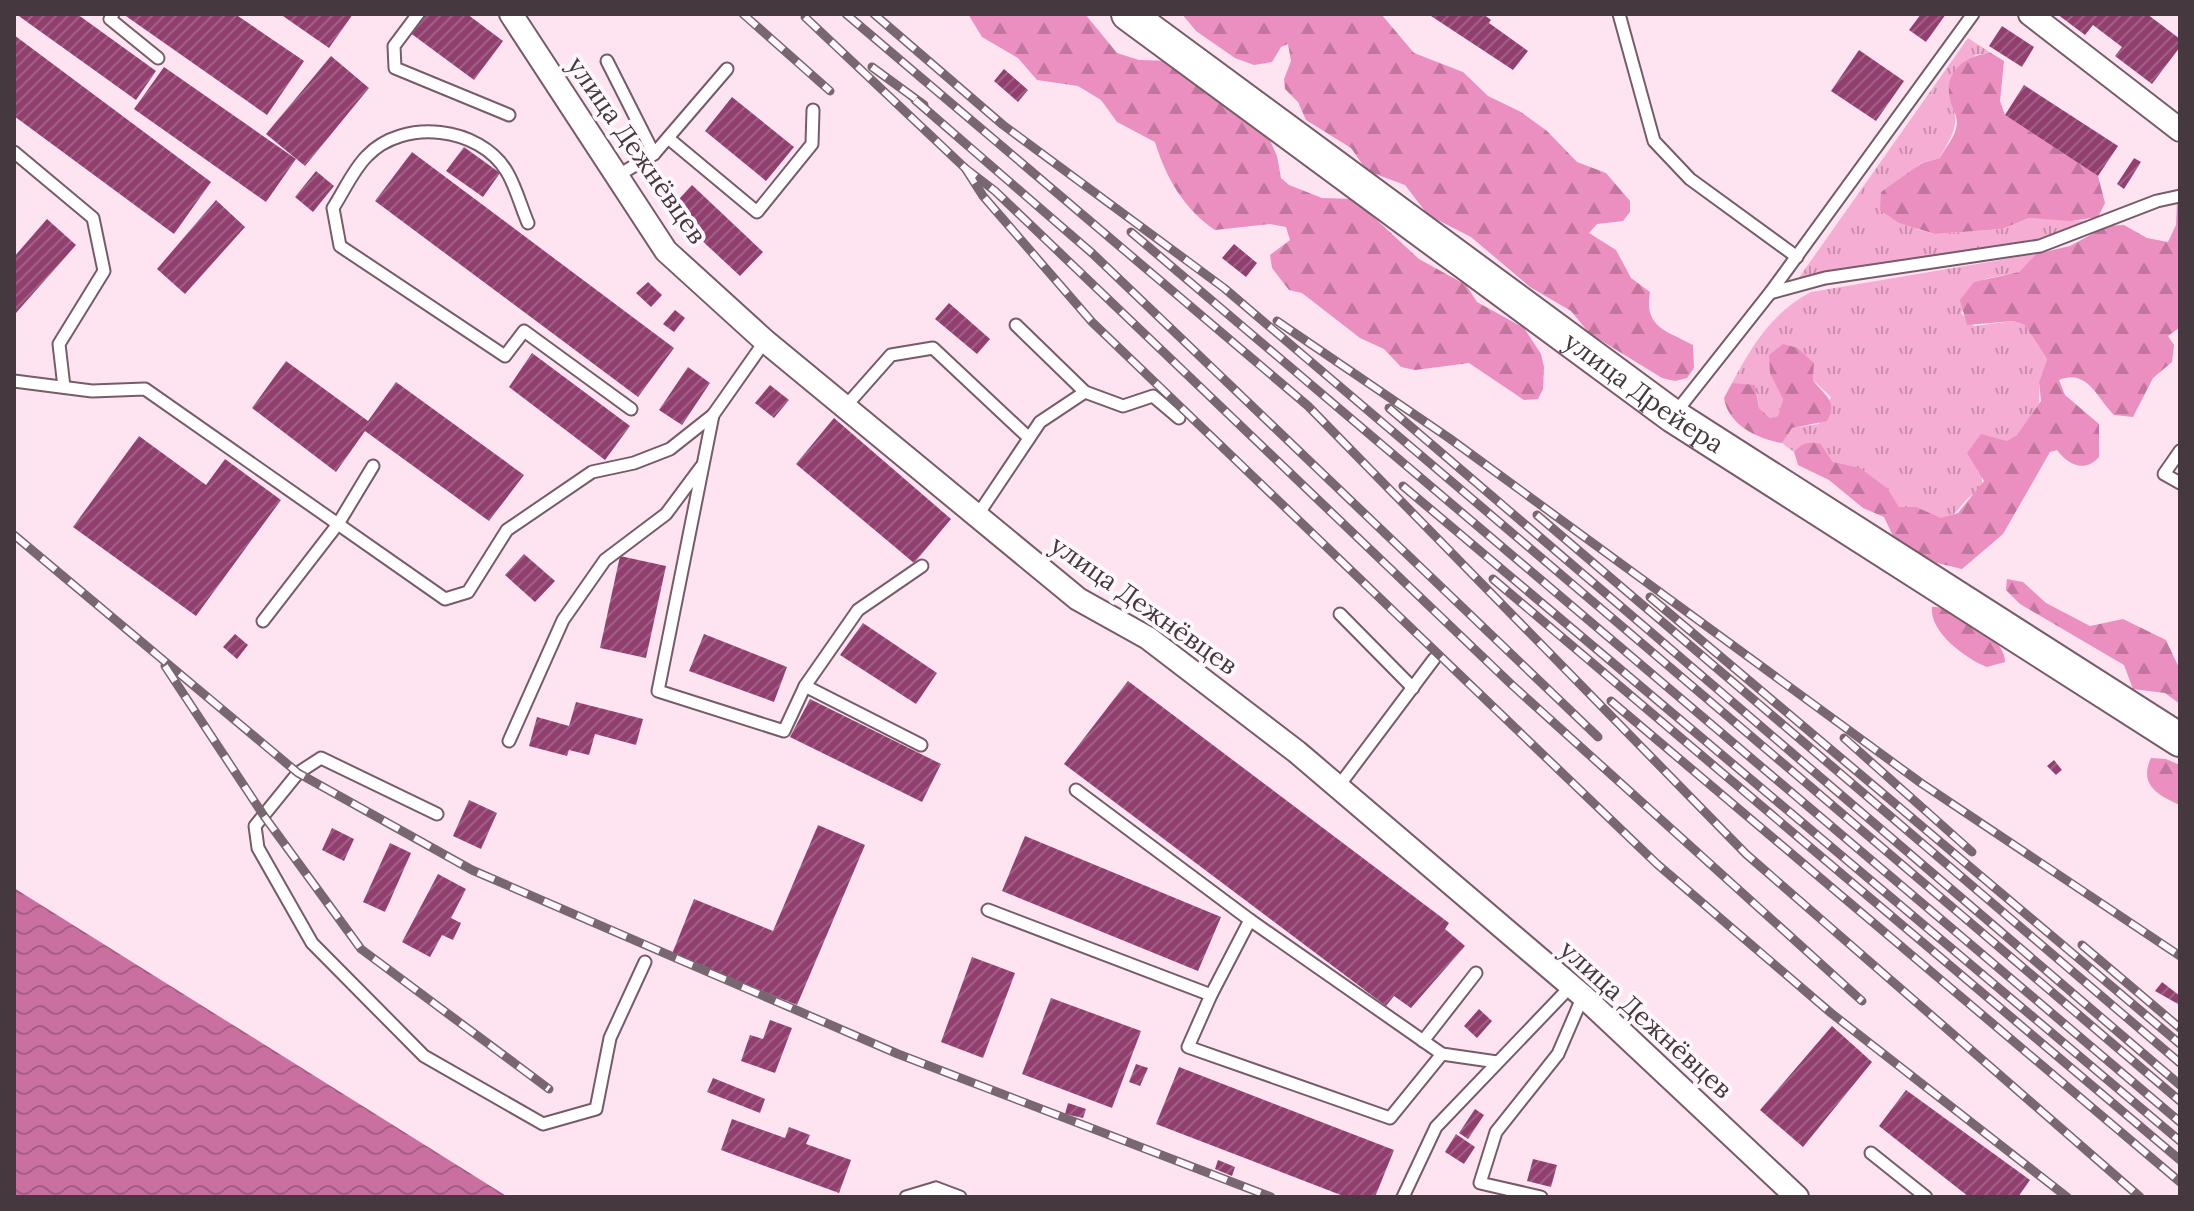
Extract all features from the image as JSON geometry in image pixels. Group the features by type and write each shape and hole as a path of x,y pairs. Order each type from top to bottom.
{"main road":[{"name":"улица Дрейера","path":"1128,14 1673,416 2180,740"}],"street":[{"name":"улица Дежнёвцев","path":"511,14 666,251 765,341 1078,599 1148,638 1338,787 1577,991 1797,1197"},
{"path":"2030,14 2180,130"}],"lane":[{"path":"113,14 110,19 158,58"},
{"path":"418,14 394,46 395,68 509,115"},
{"path":"1619,14 1654,141 1690,179 1797,257"},
{"path":"1673,416 1797,257 1973,14"},
{"path":"607,61 654,154"},
{"path":"617,176 654,154 727,69"},
{"path":"668,138 757,212 812,144 813,110"},
{"path":"528,223 506,170 486,151 476,142 431,131 397,136 367,156 333,208 340,246 505,356 524,331 631,409"},
{"path":"14,152 93,218 102,257 104,271 59,344 64,387"},
{"path":"1770,293 1825,278 2040,246 2157,201 2180,196"},
{"path":"1016,325 1085,392 1123,406 1153,396 1179,418"},
{"path":"14,381 92,391 145,389 445,599 468,592 507,530 531,513 592,472 634,463 670,449 713,415 765,341"},
{"path":"845,407 891,355 933,348 1029,438"},
{"path":"977,516 1040,422 1085,392"},
{"path":"713,415 658,691 784,731 805,686 858,610 922,566"},
{"path":"2180,451 2164,474 2180,483"},
{"path":"509,741 563,620 605,560 666,514 703,463"},
{"path":"263,621 338,524 373,466"},
{"path":"1340,614 1413,688"},
{"path":"1338,787 1434,659"},
{"path":"805,686 921,745"},
{"path":"437,814 321,758 298,773 255,826 258,848 312,943 424,1056 543,1124 596,1109 610,1038 645,962"},
{"path":"1076,790 1250,920 1442,1054 1497,1062"},
{"path":"988,910 1211,995"},
{"path":"1250,920 1188,1047 1390,1118 1442,1054"},
{"path":"1423,1041 1476,973"},
{"path":"1403,1197 1436,1127 1497,1062 1577,991"},
{"path":"1541,1197 1480,1183 1496,1132 1558,1054 1577,991"},
{"path":"1871,1153 1926,1197"},
{"path":"906,1197 934,1193 960,1197"}],"green space":[{"path":"968,14 1085,14 1117,53 1139,60 1175,61 1268,136 1277,156 1281,178 1289,185 1322,198 1354,199 1419,259 1466,285 1477,302 1524,328 1541,354 1544,367 1543,389 1538,399 1524,400 1469,363 1415,370 1401,367 1384,349 1360,338 1302,293 1289,290 1272,268 1270,255 1290,240 1286,227 1270,224 1215,230 1194,212 1178,192 1155,142 1117,122 1101,100 1078,86 1037,80 1018,58 982,37"},
{"path":"1182,14 1381,14 1414,53 1463,72 1488,96 1521,112 1547,131 1577,162 1606,173 1630,201 1630,212 1623,221 1597,224 1589,233 1616,250 1631,278 1650,292 1650,313 1659,326 1693,345 1694,368 1687,378 1675,381 1662,378 1589,333 1571,311 1530,287 1471,237 1428,215 1405,185 1367,171 1351,148 1306,120 1298,102 1285,89 1284,79 1291,61 1288,44 1281,47 1272,62 1254,65 1235,58 1196,31"},
{"path":"1968,38 1991,53 1975,55 1950,100 1955,124 1940,158 1921,163 1903,179 1917,229 1935,234 2002,229 2029,218 2090,221 2037,239 1798,279"},
{"path":"1991,53 2004,61 2000,101 2005,115 2098,176 2105,203 2098,217 2071,221 2029,218 2002,229 1935,234 1899,223 1880,210 1881,192 1922,163 1940,158 1956,128 1950,80 1966,61"},
{"path":"2177,200 2180,200 2180,327 2168,336 2174,345 2172,362 2153,378 2133,417 2114,415 2091,387 2078,378 2059,380 2065,395 2099,424 2099,457 2082,466 2066,460 2057,450 2050,452 2003,534 1962,569 1937,563 1895,540 1884,517 1863,508 1829,480 1798,465 1794,452 1797,449 1806,444 1821,444 1833,462 1860,468 1887,488 1899,507 1916,507 1941,518 1958,513 1984,481 1967,453 1981,434 2007,441 2017,435 2041,401 2039,382 2047,359 2025,325 2013,321 1967,325 1960,300 1974,282 2019,272 2036,254 2070,246 2107,226 2124,225 2147,238 2168,242 2176,225"},
{"path":"2036,254 2019,272 1985,279 1961,313 1974,326 2013,321 2025,325 2047,359 2039,382 2039,407 2017,435 1977,471 1982,475 1982,487 1948,518 1937,518 1915,509 1899,507 1883,485 1833,462 1821,444 1809,443 1794,452 1782,443 1791,428 1819,424 1831,397 1813,380 1814,363 1798,348 1780,390 1783,399 1778,416 1770,418 1759,408 1757,393 1732,383 1774,320 1811,292"},
{"path":"1783,344 1798,348 1814,363 1813,380 1828,398 1831,408 1827,421 1792,428 1782,443 1763,438 1738,423 1731,416 1724,398 1732,383 1755,385 1759,408 1770,418 1778,416 1783,399 1770,373 1769,355"},
{"path":"2007,579 2023,582 2046,603 2090,626 2123,619 2166,640 2180,670 2180,704 2165,693 2133,689 2124,665 2020,604 2006,590"},
{"path":"1932,607 1965,617 1988,633 2003,652 2005,662 1987,667 1969,658 1950,643 1936,626"},
{"path":"2151,758 2166,759 2180,765 2180,805 2158,793 2149,782 2147,775"}],"water":[{"path":"14,888 508,1197 14,1197"}],"building":[{"path":"16,14 77,14 156,71 136,100"},
{"path":"123,14 235,14 304,61 267,115"},
{"path":"280,14 353,14 329,48"},
{"path":"422,14 467,14 503,41 474,80 409,32"},
{"path":"1428,14 1483,14 1491,20 1489,23 1528,51 1513,70"},
{"path":"1921,14 1946,14 1926,42 1909,30"},
{"path":"2057,14 2147,14 2180,39 2180,47 2152,84 2115,56 2122,47 2093,25 2085,35"},
{"path":"2002,26 2034,47 2022,67 1989,46"},
{"path":"14,35 211,182 174,234 14,116"},
{"path":"1859,50 1904,81 1876,121 1831,91"},
{"path":"331,56 369,88 305,166 266,134"},
{"path":"164,67 296,159 266,202 134,109"},
{"path":"1004,69 1028,90 1018,102 994,81"},
{"path":"2024,85 2118,146 2098,176 2005,115"},
{"path":"732,97 794,147 766,181 705,131"},
{"path":"464,147 500,173 483,197 446,171"},
{"path":"412,152 674,348 638,397 375,201"},
{"path":"2134,158 2141,162 2124,189 2117,184"},
{"path":"316,171 334,186 313,212 295,197"},
{"path":"692,185 763,252 740,276 669,210"},
{"path":"216,200 245,227 185,294 157,269"},
{"path":"47,219 76,245 16,313 14,257"},
{"path":"1234,244 1257,263 1246,277 1222,258"},
{"path":"648,282 662,295 651,307 636,293"},
{"path":"949,303 990,339 977,354 935,319"},
{"path":"675,310 685,318 674,332 663,324"},
{"path":"532,353 630,426 605,460 509,387"},
{"path":"286,361 368,421 396,382 524,475 489,521 365,431 336,472 252,408"},
{"path":"688,367 710,383 682,425 659,410"},
{"path":"770,385 789,400 774,418 755,403"},
{"path":"834,418 951,519 914,563 796,464"},
{"path":"139,436 206,485 225,459 281,500 196,616 73,527"},
{"path":"524,554 555,581 535,602 505,575"},
{"path":"620,556 666,566 646,658 600,648"},
{"path":"863,623 937,673 916,704 840,655"},
{"path":"235,634 248,645 237,659 223,647"},
{"path":"704,634 787,667 774,702 689,671"},
{"path":"1128,681 1449,923 1445,929 1465,946 1411,1008 1394,996 1386,1006 1064,764"},
{"path":"810,699 941,764 922,802 790,737"},
{"path":"576,702 643,719 636,745 595,734 589,755 569,750 567,756 529,746 537,717 569,726"},
{"path":"2054,760 2062,770 2056,775 2047,766"},
{"path":"469,800 497,813 481,849 453,836"},
{"path":"818,825 865,845 797,1005 672,954 694,899 773,931"},
{"path":"332,828 354,839 344,861 322,850"},
{"path":"1025,836 1221,917 1198,971 1002,891"},
{"path":"390,843 411,853 385,912 363,902"},
{"path":"438,874 466,889 451,918 461,923 453,940 442,935 430,957 402,942"},
{"path":"972,957 1015,973 983,1058 941,1042"},
{"path":"2162,982 2180,996 2178,1004 2155,991"},
{"path":"1051,998 1141,1031 1112,1108 1022,1074"},
{"path":"1479,1009 1492,1021 1477,1038 1464,1026"},
{"path":"770,1020 792,1028 775,1073 741,1061 750,1035 763,1039"},
{"path":"1832,1026 1872,1062 1803,1147 1760,1110"},
{"path":"1136,1064 1148,1068 1140,1086 1129,1082"},
{"path":"1179,1067 1394,1150 1375,1197 1346,1197 1156,1124"},
{"path":"713,1078 765,1099 760,1113 707,1092"},
{"path":"1906,1090 2030,1180 2018,1197 1969,1197 1879,1126"},
{"path":"1068,1103 1086,1109 1083,1118 1065,1114"},
{"path":"1475,1109 1484,1115 1468,1139 1459,1133"},
{"path":"732,1119 785,1138 789,1127 810,1135 806,1144 851,1160 839,1193 721,1150"},
{"path":"1456,1134 1475,1147 1464,1164 1445,1152"},
{"path":"1533,1159 1557,1165 1551,1187 1527,1181"},
{"path":"1218,1160 1235,1167 1232,1176 1215,1169"}],"railway":[{"path":"743,14 830,91"},
{"path":"846,14 1308,406 1746,854 2140,1197"},
{"path":"874,14 1003,125 1224,288 2180,1101"},
{"path":"805,17 965,168 995,191 1512,685 1862,1001"},
{"path":"872,67 924,105"},
{"path":"915,100 1093,254 1598,737"},
{"path":"965,168 983,196 1092,322 1657,864 1831,1013 2067,1197"},
{"path":"1131,232 2180,1122"},
{"path":"1277,321 1449,438 1921,783 2180,956"},
{"path":"1389,408 2180,1085"},
{"path":"1403,486 2180,1141"},
{"path":"1537,515 2180,1063"},
{"path":"14,535 298,773 472,870 898,1054 1271,1197"},
{"path":"1493,579 2180,1160"},
{"path":"1650,597 2180,1044"},
{"path":"165,666 264,816 361,949 549,1089"},
{"path":"1611,701 2180,1182"},
{"path":"1844,738 1972,852"},
{"path":"2082,945 2180,1028"}]}
